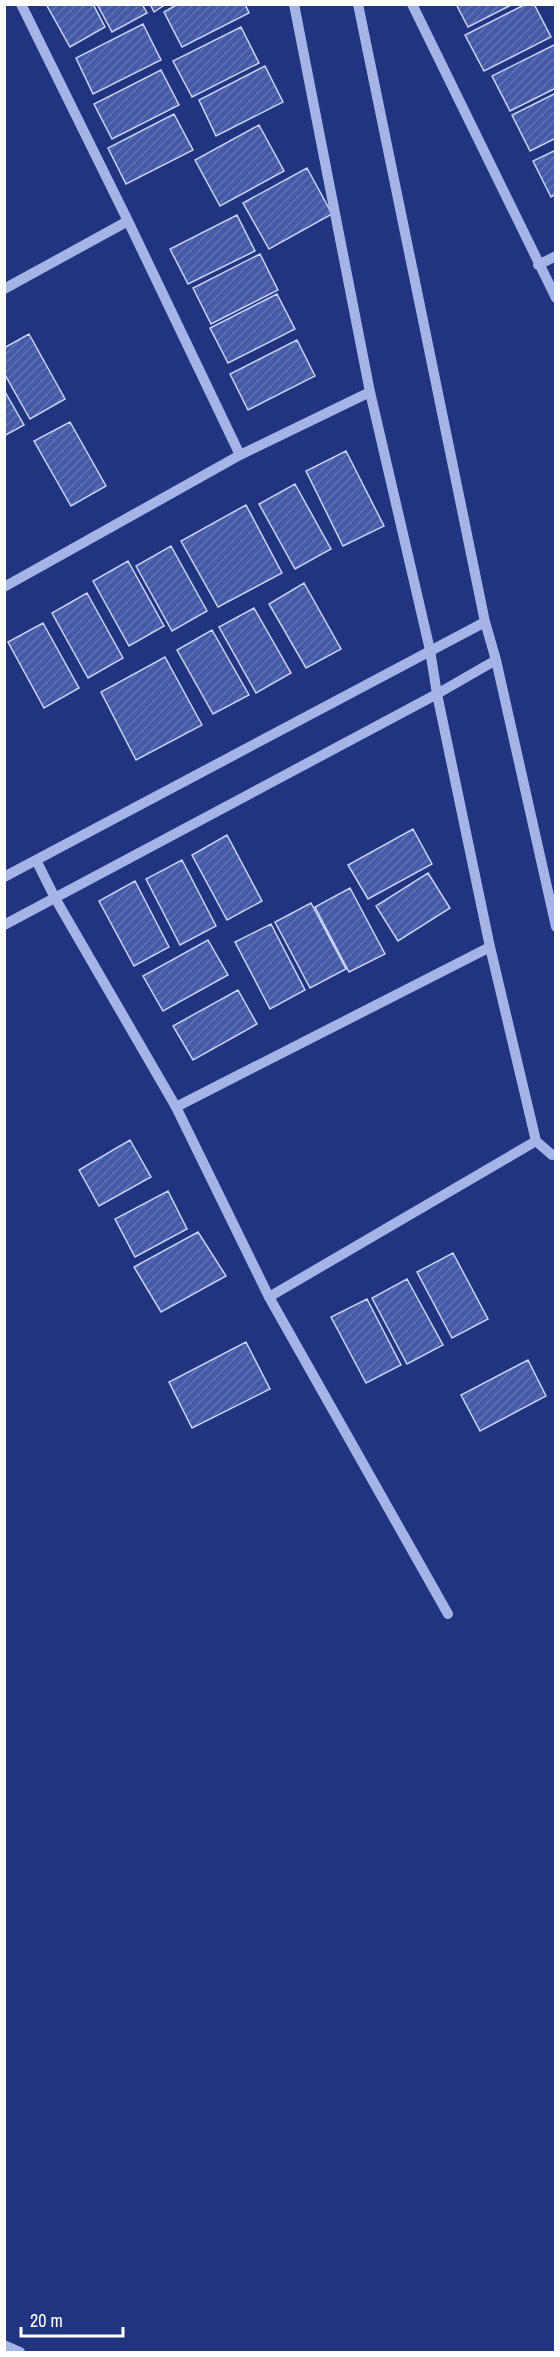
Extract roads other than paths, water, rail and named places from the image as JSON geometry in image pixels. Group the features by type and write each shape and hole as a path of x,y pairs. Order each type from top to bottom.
{"street":[{"path":"21,4 240,455"},
{"path":"294,4 370,392 430,650 437,694 490,946 537,1141 552,1155 555,1154"},
{"path":"358,4 485,622 496,660 555,927"},
{"path":"412,4 555,298"},
{"path":"4,289 128,221"},
{"path":"538,265 555,256"},
{"path":"4,587 240,455 370,392"},
{"path":"4,877 485,622"},
{"path":"4,925 437,694 496,660"},
{"path":"36,860 55,898 176,1107 268,1297 448,1614"},
{"path":"176,1107 490,946"},
{"path":"268,1297 537,1141"},
{"path":"4,2346 20,2352"}]}
